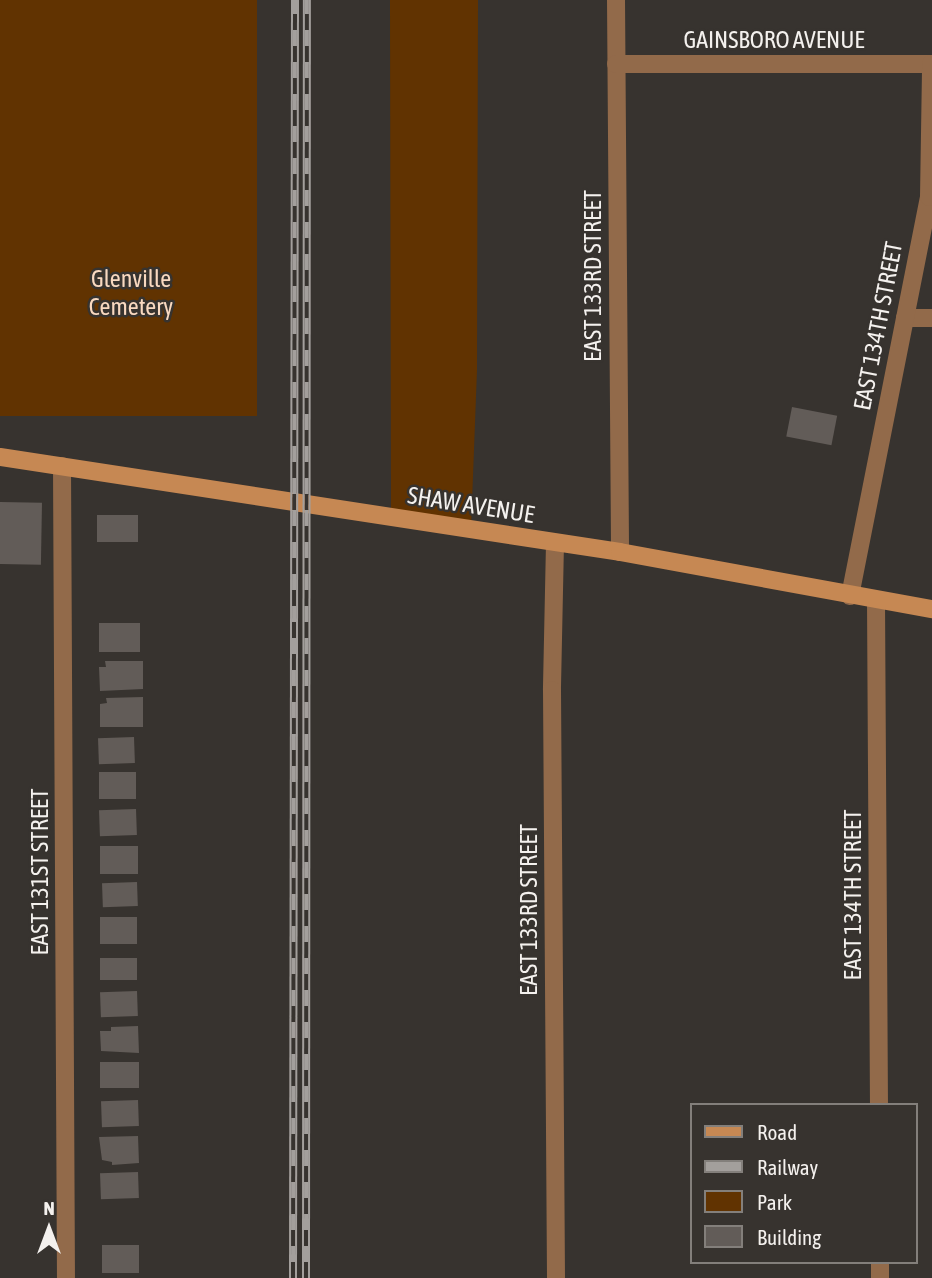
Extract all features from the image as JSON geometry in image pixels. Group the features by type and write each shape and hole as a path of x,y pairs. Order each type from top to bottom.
{"main road":[{"name":"SHAW AVENUE","path":"0,457 620,552 876,601 932,609"}],"street":[{"name":"EAST 133RD STREET","path":"616,0 620,552"},
{"name":"GAINSBORO AVENUE","path":"616,64 931,64"},
{"name":"EAST 134TH STREET","path":"850,596 929,197 931,64"},
{"path":"905,318 932,318"},
{"name":"EAST 131ST STREET","path":"62,466 66,1278"},
{"name":"EAST 133RD STREET","path":"555,543 552,704 556,1278"},
{"name":"EAST 134TH STREET","path":"876,601 879,1103"}],"green space":[{"name":"Glenville Cemetery","path":"0,0 257,0 257,416 0,416"},
{"path":"390,0 478,0 477,370 471,529 391,517"}],"building":[{"path":"792,407 837,416 831,445 786,436"},
{"path":"0,502 42,503 41,565 0,564"},
{"path":"97,515 138,515 138,542 97,542"},
{"path":"99,623 140,623 140,652 99,652"},
{"path":"105,661 143,661 143,689 100,691 99,667 106,667"},
{"path":"143,697 143,727 100,727 100,704 107,703 106,698"},
{"path":"134,737 135,763 99,764 98,738"},
{"path":"99,772 136,772 136,799 99,799"},
{"path":"136,809 137,835 100,836 99,810"},
{"path":"100,846 138,846 138,874 100,874"},
{"path":"137,882 138,906 103,907 102,883"},
{"path":"100,917 137,917 137,944 100,944"},
{"path":"100,958 137,958 137,980 100,980"},
{"path":"137,991 138,1016 101,1017 100,992"},
{"path":"138,1026 139,1053 101,1051 100,1031 111,1031 111,1027"},
{"path":"100,1062 139,1062 139,1088 100,1088"},
{"path":"138,1100 139,1126 102,1127 101,1101"},
{"path":"138,1136 139,1163 112,1165 112,1162 102,1160 99,1137"},
{"path":"138,1172 139,1198 101,1199 100,1173"},
{"path":"102,1245 139,1245 139,1273 102,1273"}],"railway":[{"path":"293,1278 295,0"},
{"path":"306,1278 307,0"}]}
